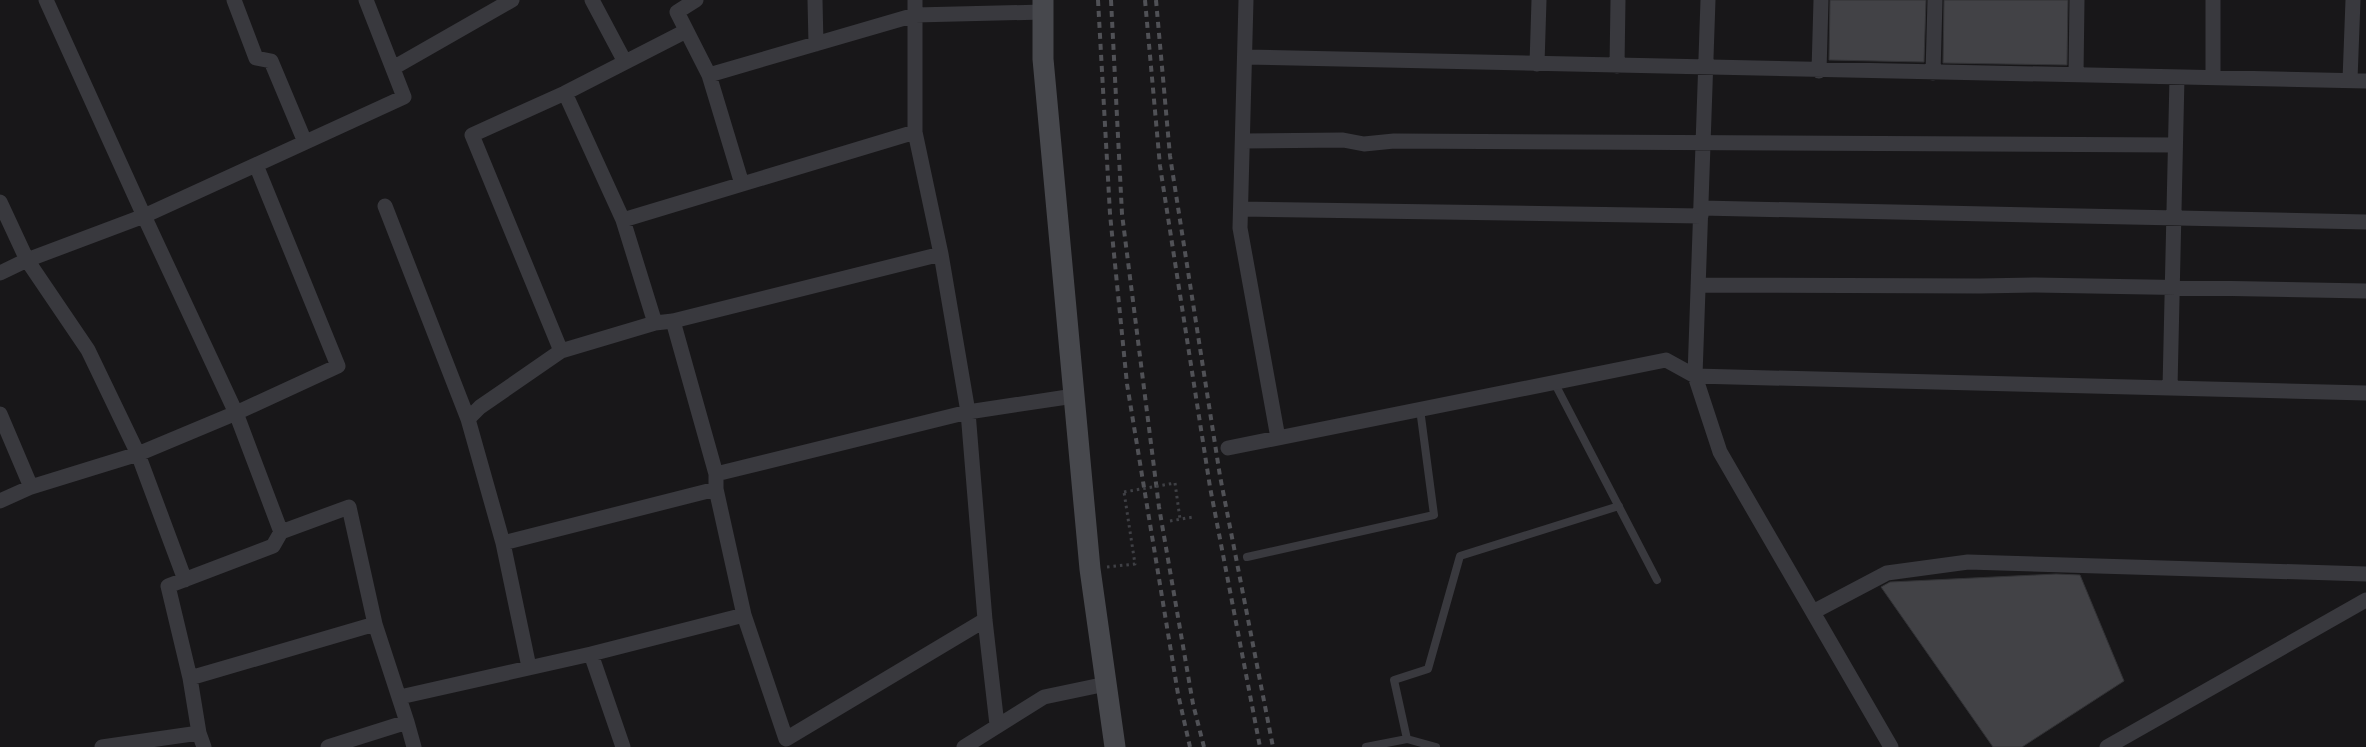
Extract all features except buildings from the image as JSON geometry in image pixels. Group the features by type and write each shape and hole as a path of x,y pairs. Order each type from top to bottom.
{"street":[{"path":"46,0 236,413 281,532"},
{"path":"234,0 256,58 271,61 305,142"},
{"path":"0,273 26,260 144,216 404,97 366,0"},
{"path":"393,68 512,0"},
{"path":"592,0 625,62"},
{"path":"696,0 677,12 709,75 742,184"},
{"path":"815,0 816,44"},
{"path":"1246,0 1240,228 1278,438"},
{"path":"1537,64 1539,0"},
{"path":"1617,66 1618,0"},
{"path":"1708,0 1695,376 1720,452 1891,747"},
{"path":"1819,71 1821,0"},
{"path":"1934,73 1935,0"},
{"path":"2076,76 2077,0"},
{"path":"2213,0 2213,78"},
{"path":"2350,80 2353,0"},
{"path":"709,75 816,44 915,8 1043,6 1043,59 1090,569 1115,747"},
{"path":"915,8 915,132 941,254 968,412 985,620 997,725"},
{"path":"561,351 472,135 565,93 686,31"},
{"path":"1245,57 1819,71 2366,81"},
{"path":"2170,388 2177,77"},
{"path":"565,93 624,220 656,323"},
{"path":"624,220 915,132"},
{"path":"1243,141 1343,140 1364,144 1394,141 1703,141 2175,145"},
{"path":"0,501 30,487 138,454 236,413 338,366 256,165"},
{"path":"0,202 26,260 88,350 138,454 185,580"},
{"path":"385,206 468,419 503,544 529,667"},
{"path":"1241,209 1701,212 2366,222"},
{"path":"468,419 480,407 561,351 656,323 673,321 941,254"},
{"path":"1698,285 2172,287 2366,291"},
{"path":"673,321 716,481 744,615 786,739 985,620"},
{"path":"1228,448 1666,360 1695,376 2366,392"},
{"path":"503,544 716,481 968,412 1074,396"},
{"path":"0,414 30,487"},
{"path":"102,747 202,740 190,678 168,586 273,546 281,532 350,507 375,624 400,697 414,747"},
{"path":"1813,612 1887,573 1968,562 2366,574"},
{"path":"2106,747 2366,600"},
{"path":"400,697 591,654 744,615"},
{"path":"190,678 375,624"},
{"path":"591,654 623,747"},
{"path":"964,747 997,725 1044,698 1106,684"},
{"path":"328,747 407,722"}],"lane":[{"path":"1554,382 1657,580"},
{"path":"1247,557 1434,515 1420,409"},
{"path":"1407,739 1394,680 1428,669 1460,556 1619,506"},
{"path":"1366,747 1407,739 1436,747"}],"path":[{"path":"1090,569 1135,564 1124,492 1175,483 1180,519"},
{"path":"1170,521 1193,517"}],"railway":[{"path":"1098,0 1110,214 1127,384 1178,694 1190,747"},
{"path":"1111,0 1122,214 1159,507 1193,704 1204,747"},
{"path":"1145,0 1160,166 1210,487 1260,747"},
{"path":"1156,0 1170,156 1220,476 1273,747"}]}
